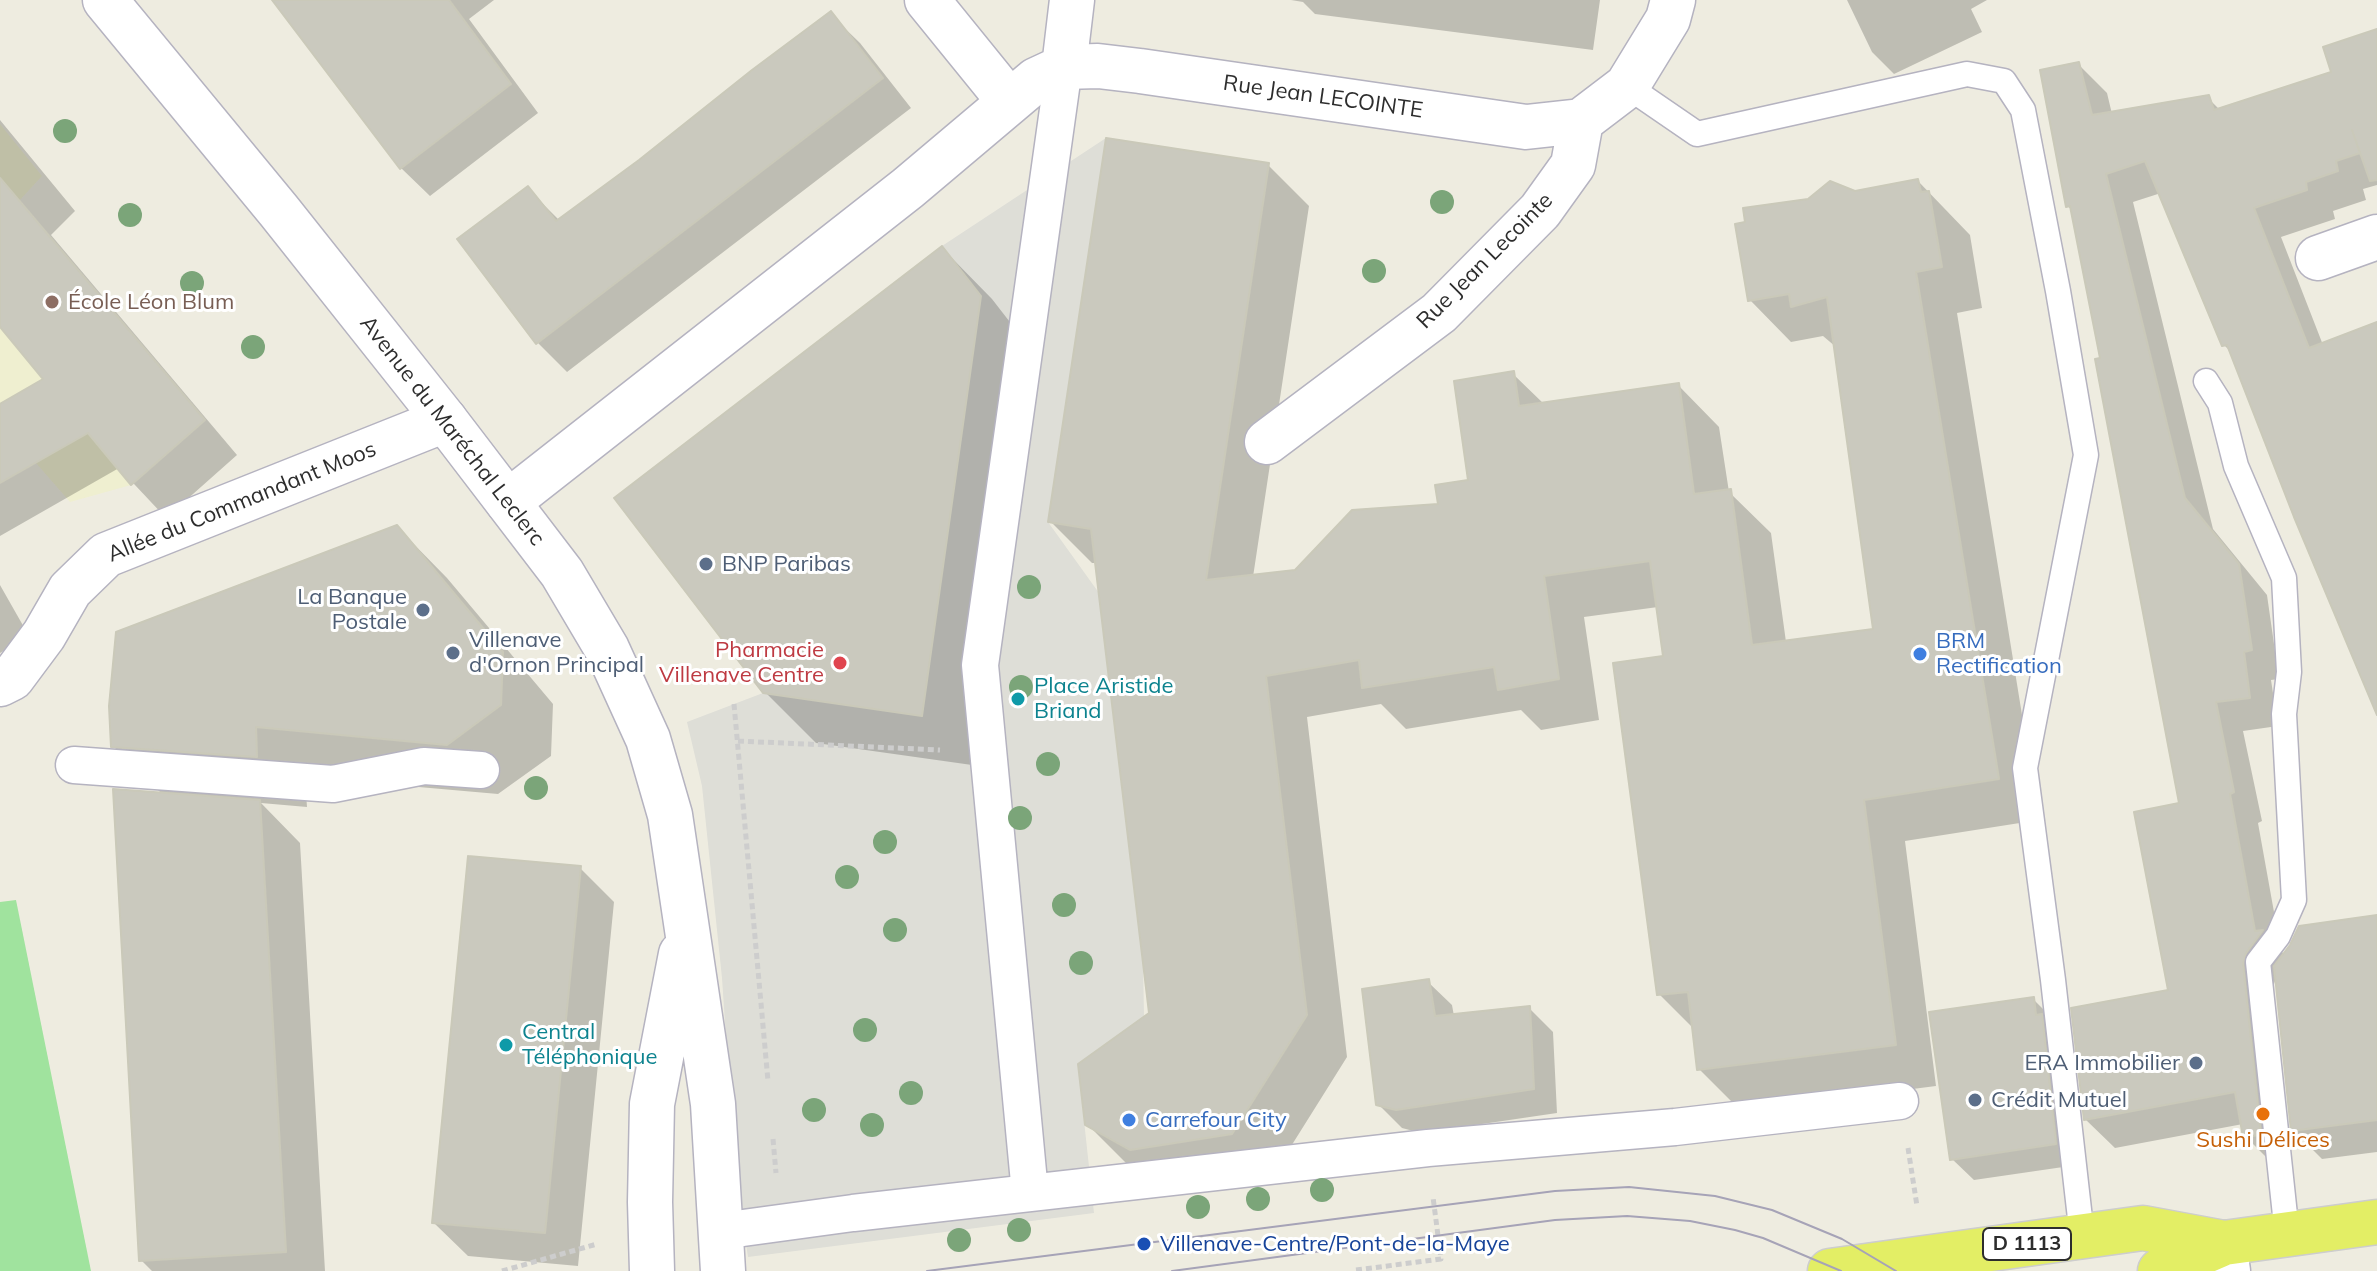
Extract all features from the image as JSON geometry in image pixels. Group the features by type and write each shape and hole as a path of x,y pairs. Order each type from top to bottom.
{"main road":[{"name":"D 1113","path":"2160,1271 2226,1257 2287,1234 2377,1222"},
{"name":"D 1113","path":"1830,1271 2143,1228 2226,1257"}],"street":[{"name":"Avenue du Maréchal Leclerc","path":"105,0 279,211 445,420 570,585 607,649 648,739 670,815 713,1104 723,1271"},
{"path":"1030,1193 980,665 1072,0"},
{"path":"1581,121 1627,86 1668,19 1673,0"},
{"path":"938,13 1009,101"},
{"name":"Rue Jean LECOINTE","path":"1064,67 1098,66 1140,71 1526,127 1581,121"},
{"path":"508,502 908,188 1009,101 1036,80 1064,67"},
{"name":"Rue Jean Lecointe","path":"1267,442 1439,313 1540,211 1573,165 1581,121"},
{"path":"2318,258 2377,237"},
{"name":"Allée du Commandant Moos","path":"0,684 12,678 44,635 70,590 106,555 445,420"},
{"path":"74,765 333,784 424,766 481,770"},
{"name":"Avenue du Maréchal Leclerc","path":"652,1271 652,1104 687,920"},
{"path":"743,1228 1428,1148 1675,1127 1900,1101"}],"lane":[{"path":"1627,86 1697,134 1967,74 2004,81 2023,110 2086,455 2025,768 2082,1236"},
{"path":"2206,381 2220,403 2236,466 2284,578 2289,672 2284,714 2294,900 2278,936 2258,962 2287,1234"}],"path":[{"path":"734,704 768,1082"},
{"path":"738,741 989,752"},
{"path":"1900,1101 1919,1214"},
{"path":"773,1129 781,1222"},
{"path":"1356,1270 1441,1259 1428,1148"},
{"path":"502,1271 600,1243"}],"shaded area":[{"name":"École Léon Blum","path":"0,124 42,176 19,201 205,420 131,485 70,502 36,463 0,404"},
{"name":"Place Aristide Briand","path":"1106,138 1048,522 1099,593 1143,963 1144,1017 1078,1065 1094,1213 748,1257 735,1171 722,978 702,786 687,722 763,693 922,716 981,296 942,246"}],"green space":[{"path":"16,900 91,1271 0,1271 0,902"}],"building":[{"path":"272,0 449,0 511,84 400,169"},
{"path":"831,11 883,78 536,344 457,239 528,186 556,221"},
{"path":"2377,29 2377,180 2370,181 2352,130 2360,153 2336,161 2338,171 2306,182 2307,190 2254,208 2309,348 2377,322 2377,715 2294,517 2227,345 2222,346 2145,161 2106,174 2185,498 2239,564 2252,650 2244,652 2250,698 2216,702 2234,792 2230,794 2255,931 2263,930 2246,953 2243,964 2261,1135 2243,1137 2235,1092 2084,1120 2071,1008 2168,990 2134,812 2179,803 2095,359 2100,358 2070,206 2066,207 2040,70 2079,62 2092,115 2209,95 2214,110 2331,72 2323,47"},
{"path":"1106,138 1269,163 1206,580 1295,570 1352,510 1438,504 1435,485 1468,480 1454,381 1514,371 1519,406 1679,383 1694,494 1731,489 1752,645 1873,629 1827,297 1791,307 1789,294 1748,301 1735,224 1745,222 1743,208 1808,199 1830,181 1855,191 1918,179 1921,192 1929,191 1942,267 1916,272 1999,779 1864,800 1896,1045 1697,1070 1688,992 1657,995 1613,663 1663,656 1650,561 1544,576 1559,679 1498,690 1494,667 1362,688 1359,660 1266,676 1307,1015 1232,1134 1130,1150 1085,1125 1078,1064 1149,1013 1091,529 1048,522"},
{"name":"École Léon Blum","path":"0,178 205,420 131,485 88,433 0,483 0,404 43,379 0,327"},
{"path":"942,246 981,296 922,716 763,693 614,498"},
{"path":"397,525 503,652 501,705 447,745 256,727 257,757 111,747 109,706 116,632"},
{"path":"113,789 260,800 286,1252 139,1261"},
{"name":"Central Téléphonique","path":"468,856 581,866 545,1233 432,1223"},
{"path":"2377,915 2377,1120 2291,1131 2274,966 2290,945 2299,926"},
{"path":"1429,979 1435,1016 1530,1006 1534,1089 1396,1110 1376,1105 1362,989"},
{"path":"2034,997 2036,1015 2042,1014 2056,1144 1950,1160 1929,1012"}],"tram line":[{"path":"927,1271 1555,1191 1629,1187 1715,1196 1772,1210 1842,1239 1896,1271"},
{"path":"1172,1271 1555,1220 1627,1216 1690,1221 1735,1230 1763,1238 1841,1271"}],"place":[{"name":"École Léon Blum","path":"52,302"},
{"name":"BNP Paribas","path":"706,564"},
{"name":"La Banque Postale","path":"423,610"},
{"name":"Villenave d'Ornon Principal","path":"453,653"},
{"name":"BRM Rectification","path":"1920,654"},
{"name":"Pharmacie Villenave Centre","path":"840,663"},
{"name":"Place Aristide Briand","path":"1018,699"},
{"name":"Central Téléphonique","path":"506,1045"},
{"name":"ERA Immobilier","path":"2196,1063"},
{"name":"Crédit Mutuel","path":"1975,1100"},
{"name":"Sushi Délices","path":"2263,1114"},
{"name":"Carrefour City","path":"1129,1120"},
{"name":"Villenave-Centre/Pont-de-la-Maye","path":"1144,1244"}]}
